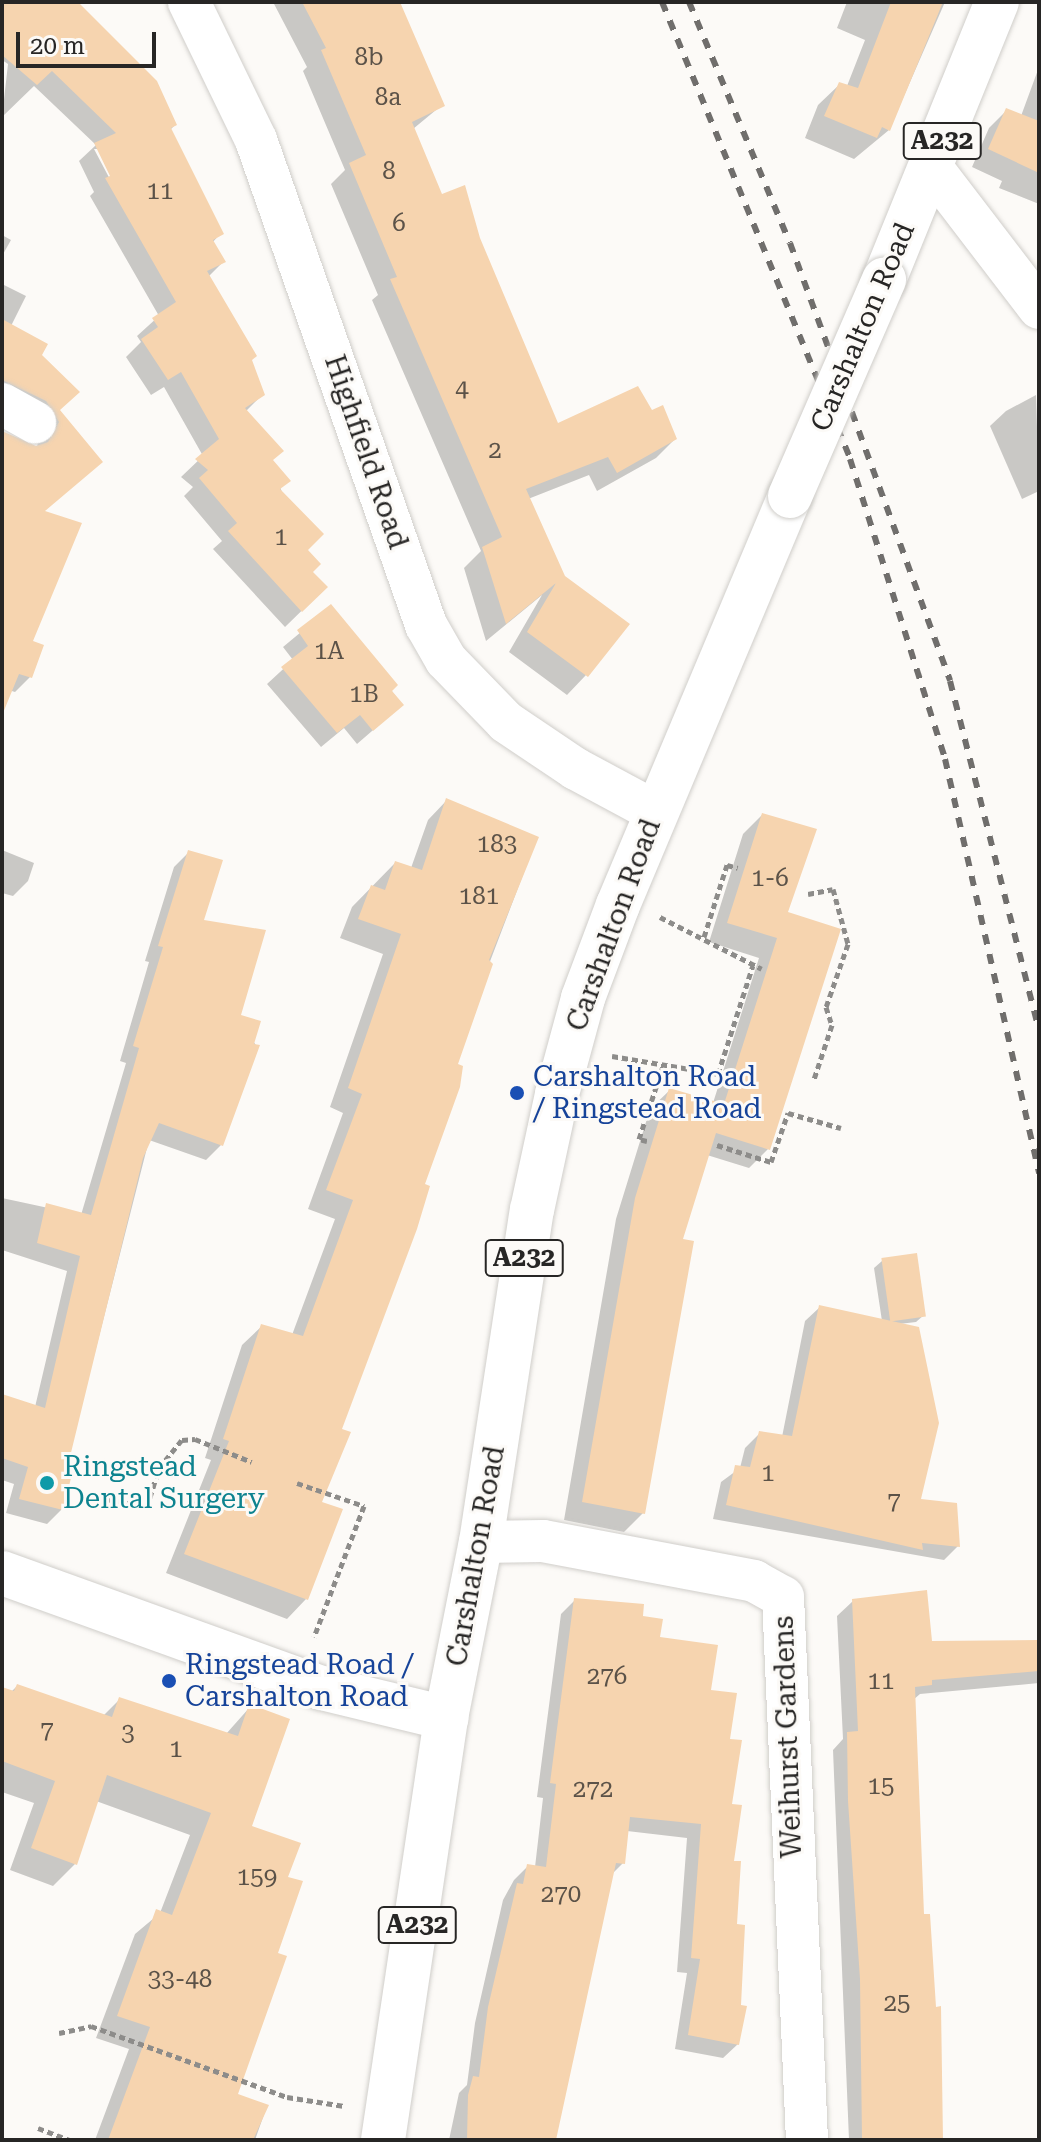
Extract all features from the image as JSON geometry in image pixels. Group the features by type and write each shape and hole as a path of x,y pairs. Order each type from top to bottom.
{"main road":[{"name":"Carshalton Road","path":"366,2129 481,1542 532,1210 571,1043 618,905 656,812 932,168 997,2"},
{"path":"2,1573 298,1680 446,1718"}],"street":[{"name":"Highfield Road","path":"189,2 256,140 426,625 446,660 506,722 576,769 656,812"},
{"path":"932,168 1039,308"},
{"name":"Weihurst Gardens","path":"481,1542 543,1541 754,1581 783,1597 807,2140"}],"path":[{"path":"704,937 727,865 738,868"},
{"path":"808,894 833,889 848,944 826,1007 832,1025 814,1079"},
{"path":"618,905 704,937 762,969"},
{"path":"718,1074 753,965"},
{"path":"571,1043 663,1066 725,1075"},
{"path":"647,1141 639,1139 663,1066"},
{"path":"717,1145 771,1162 788,1113 841,1128"},
{"path":"97,1497 147,1507 159,1468 182,1440 195,1439 252,1462"},
{"path":"297,1483 364,1506 298,1680"},
{"path":"59,2033 91,2026 287,2097 350,2107 366,2129"},
{"path":"38,2128 70,2140"}],"building":[{"path":"2,2 78,2 157,81 177,125 171,128 224,234 213,240 226,262 207,271 257,356 252,360 265,395 245,408 284,451 273,460 291,481 280,489 324,534 308,550 321,564 313,572 328,587 302,612 228,531 237,523 199,478 208,470 195,459 219,439 181,372 168,380 141,339 158,327 152,318 176,302 105,178 110,176 94,143 116,133 52,71 37,85 2,55"},
{"path":"302,2 400,2 445,106 412,122 442,194 465,185 480,238 558,423 638,386 652,410 663,405 677,439 617,473 608,457 526,489 565,576 630,624 588,677 527,632 556,583 506,624 482,547 502,537 390,279 397,277 349,163 366,155 321,50 326,48"},
{"path":"891,2 943,2 890,131 882,127 877,138 824,116 839,82 858,88"},
{"path":"1006,108 1039,121 1039,173 988,149"},
{"path":"2,319 48,344 42,355 80,392 60,410 103,462 45,511 82,523 33,641 44,645 32,678 19,674 3,713 2,431 36,446 48,442 59,422 46,401 2,380"},
{"path":"331,604 398,685 392,691 404,705 373,731 360,715 337,733 281,667 308,646 297,630"},
{"path":"446,798 539,837 489,960 493,964 458,1064 463,1066 460,1087 425,1184 430,1186 417,1229 342,1429 351,1432 322,1502 343,1509 308,1600 184,1554 229,1441 223,1439 261,1324 303,1336 353,1200 326,1190 362,1094 348,1088 401,934 358,919 371,885 385,890 395,861 422,870"},
{"path":"762,813 817,829 788,912 841,929 770,1150 716,1133 683,1239 694,1241 645,1514 582,1502 635,1198 669,1088 724,1104 777,938 727,923"},
{"path":"188,850 223,860 204,920 266,930 241,1015 261,1021 254,1044 260,1045 223,1146 159,1123 143,1158 68,1465 74,1466 63,1510 19,1499 28,1467 2,1458 2,1394 45,1408 80,1256 37,1243 46,1203 91,1215 139,1048 133,1046 163,947 158,946"},
{"path":"917,1253 926,1316 890,1321 881,1258"},
{"path":"819,1305 919,1327 939,1423 921,1499 957,1503 960,1547 922,1543 923,1550 726,1505 735,1465 750,1467 759,1431 792,1436"},
{"path":"927,1590 932,1641 1039,1640 1039,1671 932,1680 932,1685 915,1687 924,1914 930,1914 936,2007 941,2006 943,2140 862,2140 860,1979 848,1801 847,1732 858,1731 852,1599"},
{"path":"574,1598 644,1604 643,1616 663,1619 660,1637 718,1645 711,1690 737,1693 730,1739 742,1740 732,1804 742,1805 734,1861 741,1861 737,1924 745,1925 741,2005 747,2006 739,2045 688,2035 700,1959 691,1958 701,1824 630,1817 625,1864 616,1863 556,2140 467,2140 468,2095 473,2076 479,2077 488,2007 517,1883 523,1884 527,1864 546,1867 556,1784 550,1783"},
{"path":"17,1684 112,1717 119,1697 238,1736 249,1704 290,1719 252,1826 301,1843 288,1877 303,1881 278,1953 287,1956 238,2094 269,2105 253,2140 108,2140 150,2027 117,2016 156,1909 172,1915 211,1813 107,1775 77,1865 31,1848 55,1781 2,1761 2,1687 14,1691"}],"railway":[{"path":"662,2 850,459 945,759 1039,1173"},
{"path":"689,2 790,243 950,681 1039,1029"}],"place":[{"name":"Carshalton Road / Ringstead Road","path":"517,1093"},
{"name":"Ringstead Dental Surgery","path":"47,1483"},
{"name":"Ringstead Road / Carshalton Road","path":"169,1681"}]}
